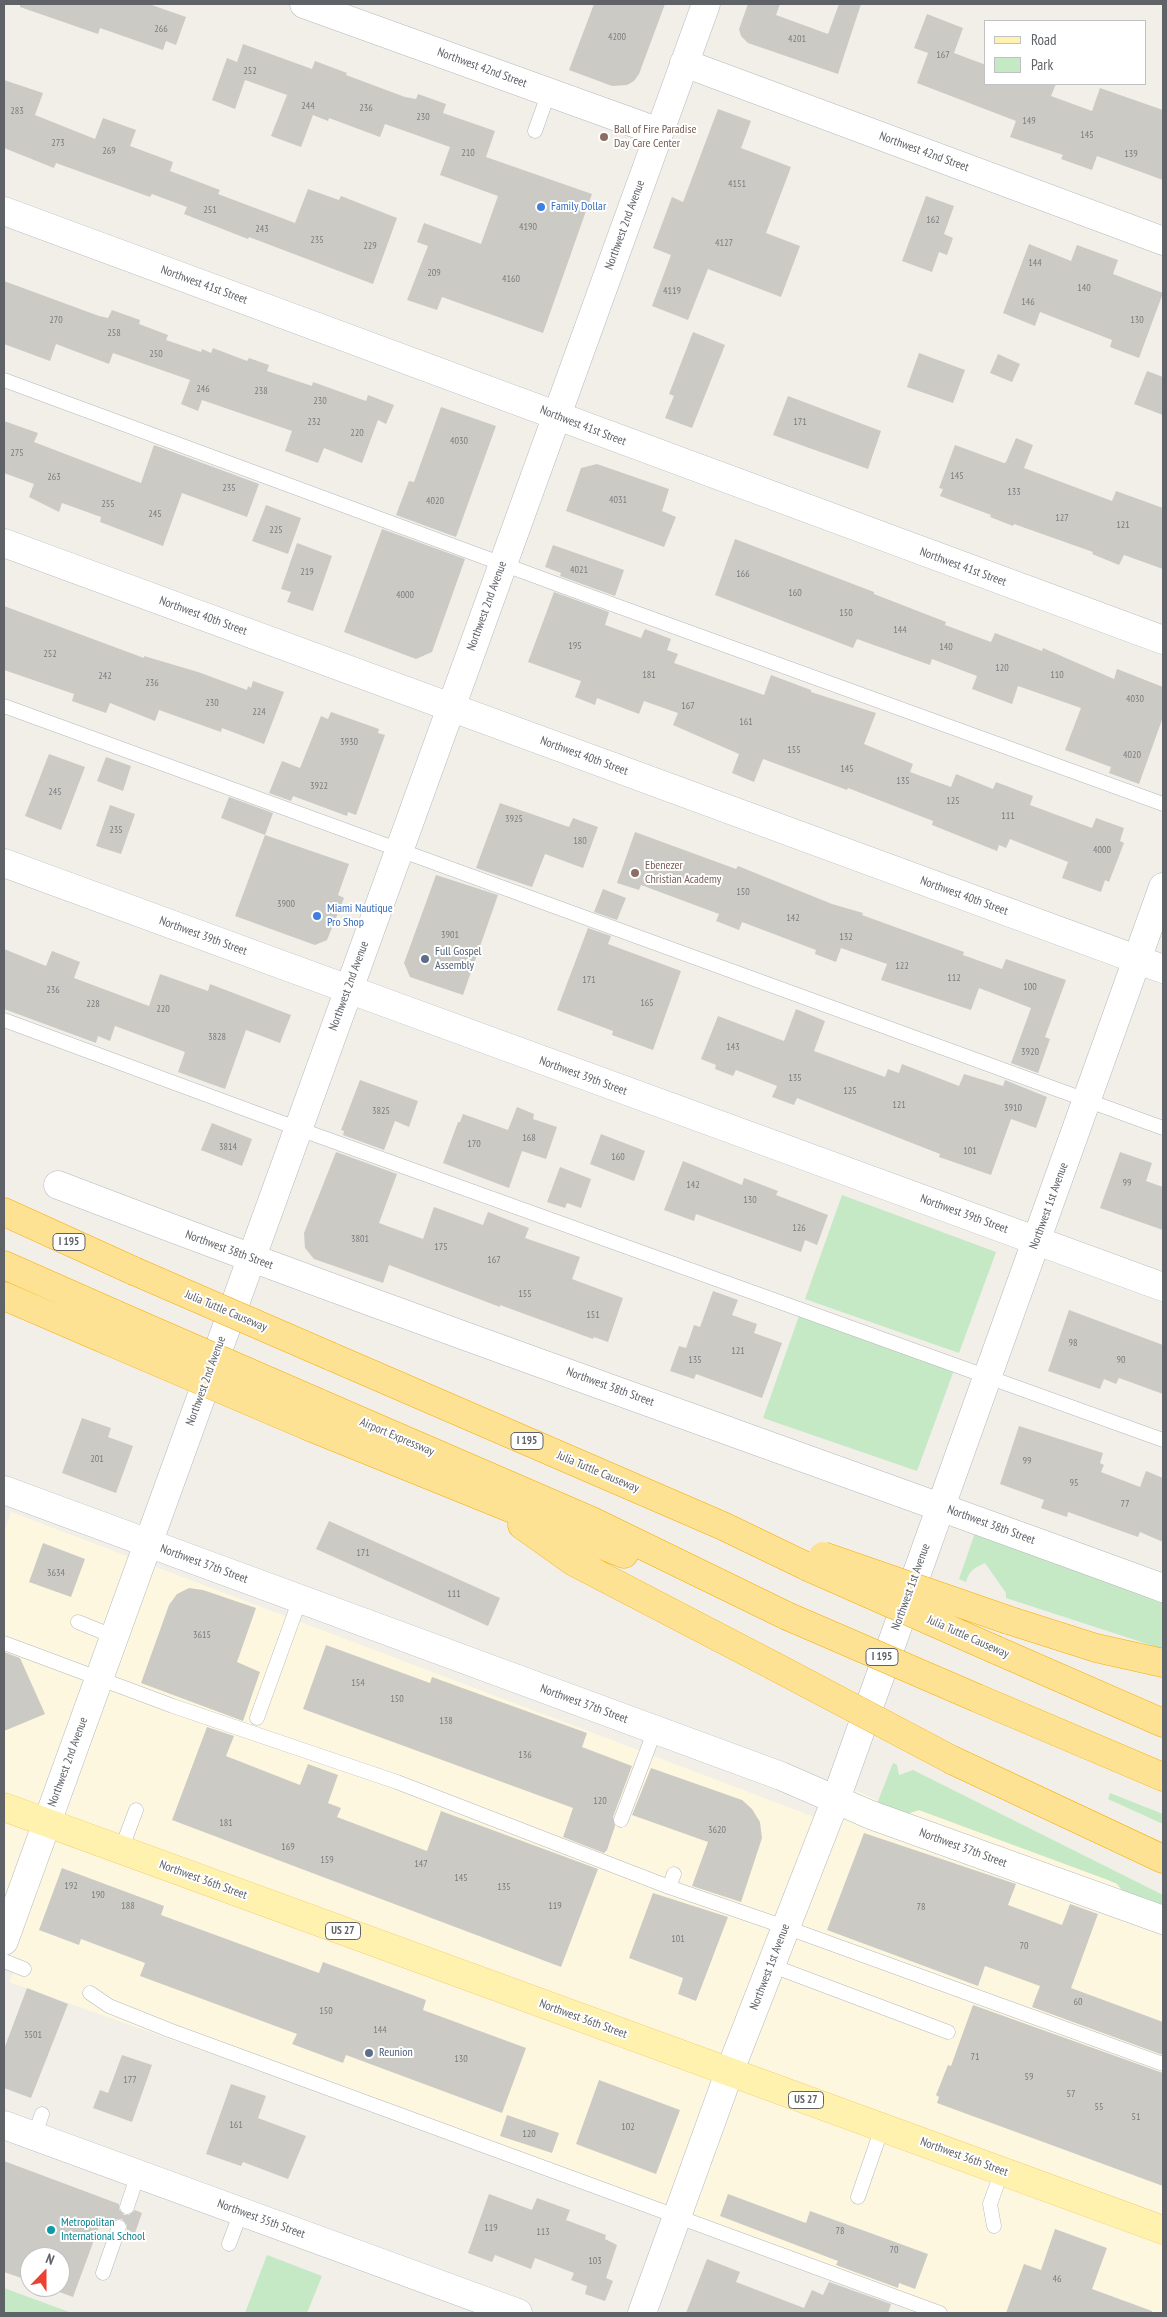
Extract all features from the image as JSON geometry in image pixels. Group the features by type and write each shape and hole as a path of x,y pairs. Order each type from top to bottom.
{"highway":[{"name":"Julia Tuttle Causeway","path":"4,1212 134,1271 723,1526 811,1560 996,1650 1163,1723"},
{"name":"Airport Expressway","path":"4,1265 115,1314 313,1415 592,1521 787,1616"},
{"path":"4,1296 106,1340 313,1415 485,1498 579,1537 787,1616"},
{"path":"485,1498 574,1562 952,1760 1163,1859"},
{"path":"811,1560 1096,1648 1163,1662"},
{"name":"I 195","path":"787,1616 1163,1777"}],"main road":[{"name":"Northwest 36th Street","path":"4,1807 1163,2230"}],"street":[{"name":"Northwest 42nd Street","path":"304,4 659,132"},
{"name":"Northwest 2nd Avenue","path":"4,1941 10,1905 46,1823 706,4"},
{"name":"Northwest 42nd Street","path":"684,63 1163,241"},
{"name":"Northwest 41st Street","path":"4,211 1163,640"},
{"name":"Northwest 40th Street","path":"4,543 1163,969"},
{"name":"Northwest 39th Street","path":"4,862 1163,1286"},
{"name":"Northwest 1st Avenue","path":"642,2313 729,2073 836,1799 1163,887"},
{"name":"Northwest 38th Street","path":"58,1186 251,1259 1163,1588"},
{"name":"Northwest 37th Street","path":"4,1490 781,1776 871,1815 1163,1920"},
{"name":"Northwest 35th Street","path":"4,2125 38,2125 138,2174 518,2313"}],"lane":[{"path":"535,131 549,92"},
{"path":"4,380 1163,804"},
{"path":"4,706 1163,1128"},
{"path":"4,1020 299,1129 1163,1440"},
{"path":"257,1718 300,1599"},
{"path":"78,1622 114,1637"},
{"path":"4,1643 267,1739 397,1782 671,1881 785,1927 1163,2064"},
{"path":"621,1820 655,1730"},
{"path":"121,1850 136,1810"},
{"path":"4,1961 24,1969"},
{"path":"770,1965 948,2032"},
{"path":"90,1993 109,2006 169,2030 940,2313"},
{"path":"858,2197 882,2128"},
{"path":"994,2226 990,2204 1002,2171"},
{"path":"127,2207 138,2174"},
{"path":"229,2244 241,2212"},
{"path":"103,2273 119,2227"}],"shaded area":[{"path":"11,1512 838,1826 855,1790 878,1801 881,1805 904,1815 918,1810 1108,1880 1117,1884 1125,1894 1163,1908 1163,2313 923,2313 386,2116 9,1982 18,1962 4,1957 4,1533"}],"green space":[{"path":"842,1195 996,1252 959,1353 805,1299"},
{"path":"800,1313 954,1370 917,1471 763,1418"},
{"path":"975,1533 1163,1601 1163,1649 1006,1598 1006,1593 985,1563 973,1570 966,1582 959,1579"},
{"path":"893,1763 897,1765 899,1775 913,1770 1163,1895 1163,1908 1125,1894 1117,1884 1108,1880 919,1810 904,1815 881,1805 878,1801"},
{"path":"1110,1793 1163,1814 1163,1824 1108,1799"},
{"path":"267,2255 322,2276 307,2313 245,2313"},
{"path":"4,2288 20,2294 20,2297 28,2297 72,2313 4,2313"}],"building":[{"path":"20,4 149,4 186,17 176,45 166,41 163,50 100,28 98,34 20,7"},
{"path":"594,4 665,4 639,74 634,81 627,85 612,86 569,70"},
{"path":"748,4 780,4 776,15 828,34 839,4 861,4 838,74 748,43 741,36 739,29"},
{"path":"927,14 963,28 954,53 984,64 984,85 1056,85 1051,96 1092,111 1100,88 1163,110 1163,180 1097,156 1092,170 1061,159 1063,155 1010,137 1016,121 917,83 928,53 914,48"},
{"path":"243,44 312,69 315,61 405,97 416,99 418,94 446,104 443,113 495,131 486,157 592,194 543,333 442,297 437,310 407,300 428,246 417,242 424,223 481,244 498,196 440,175 450,147 385,124 380,137 329,118 328,121 313,115 301,147 271,136 287,95 245,80 235,109 212,100 227,58 237,62"},
{"path":"4,80 43,93 35,115 95,139 103,118 136,130 130,146 173,162 170,171 220,190 218,194 295,223 308,189 339,200 341,196 397,218 373,284 184,214 187,207 152,194 150,197 56,163 54,168 4,148"},
{"path":"718,109 751,121 741,148 791,167 766,233 800,246 781,297 708,269 688,320 652,306 671,255 653,248 672,197 683,202"},
{"path":"926,196 954,206 944,234 953,238 947,255 939,252 932,272 902,261"},
{"path":"1029,244 1071,261 1077,245 1118,260 1113,274 1163,293 1139,358 1110,347 1112,340 1040,312 1035,326 1003,313"},
{"path":"4,281 99,316 108,318 112,310 140,320 139,324 168,335 166,340 201,352 202,349 211,353 213,348 247,361 249,358 269,365 267,371 312,386 313,382 366,401 368,395 394,405 386,424 378,420 362,463 324,448 318,463 285,451 292,431 202,400 198,411 181,404 190,380 113,353 109,364 56,344 50,361 4,344"},
{"path":"693,332 725,345 692,428 665,418 674,396 669,394"},
{"path":"919,353 965,370 953,403 907,387"},
{"path":"998,354 1020,364 1012,382 990,373"},
{"path":"1147,371 1163,377 1163,415 1134,404"},
{"path":"788,396 881,431 868,469 773,435"},
{"path":"441,407 496,426 456,537 396,515 409,481 414,482"},
{"path":"4,421 38,433 34,442 141,483 154,445 259,484 247,517 182,493 163,546 100,522 101,517 62,503 59,512 29,497 34,484 4,473"},
{"path":"1016,438 1033,445 1024,468 1112,501 1116,491 1163,508 1163,569 1124,555 1119,565 1092,554 1093,552 1014,524 1013,526 990,517 991,515 940,496 943,489 939,488 955,445 1004,463"},
{"path":"597,464 669,489 662,511 676,517 664,547 566,511 581,468"},
{"path":"266,505 301,518 288,554 252,541"},
{"path":"382,529 465,559 432,652 416,659 344,632"},
{"path":"735,539 874,592 874,594 946,622 945,625 991,642 995,633 1042,651 1043,648 1114,679 1117,669 1163,687 1163,717 1139,784 1109,773 1111,767 1065,750 1081,708 1018,686 1012,704 972,689 977,676 932,659 930,665 857,639 853,648 715,595"},
{"path":"297,543 332,556 313,611 287,602 291,592 281,589"},
{"path":"553,545 624,570 615,596 560,576 561,573 545,567"},
{"path":"554,592 609,612 605,625 641,638 645,629 671,639 667,650 678,654 674,663 764,695 771,675 811,690 811,692 876,713 864,744 913,764 910,772 951,787 956,774 993,789 996,782 1033,796 1030,805 1092,828 1096,818 1124,828 1120,841 1124,843 1109,882 1105,880 1101,892 1062,878 1068,862 1010,839 1006,848 999,845 997,851 932,825 933,821 848,788 847,790 763,759 754,782 732,773 739,754 673,725 678,713 644,701 639,714 597,698 595,705 575,697 581,681 528,662"},
{"path":"4,606 144,658 144,656 198,672 247,690 248,686 251,688 253,681 284,692 264,744 222,728 221,732 159,710 155,721 110,703 106,713 72,701 74,694 4,670"},
{"path":"331,712 379,729 378,733 385,735 356,815 348,812 347,816 293,796 291,801 269,793 282,761 300,768 321,716 328,719"},
{"path":"49,754 85,767 61,830 25,816"},
{"path":"106,757 131,766 123,791 97,781"},
{"path":"229,797 273,813 265,835 221,818"},
{"path":"500,803 569,827 573,818 598,827 583,868 545,854 532,887 476,868"},
{"path":"110,805 135,814 121,854 96,846"},
{"path":"635,832 736,869 738,866 832,904 863,913 862,915 964,952 963,955 1002,969 1006,959 1066,980 1045,1037 1050,1039 1038,1073 1011,1063 1031,1008 979,988 971,1010 881,980 887,964 841,948 836,962 815,954 816,950 742,922 739,930 716,921 719,914 641,885 639,890 617,883"},
{"path":"265,835 349,864 338,895 344,898 327,940 315,945 235,916"},
{"path":"436,875 498,895 463,995 410,977 404,963"},
{"path":"603,889 626,898 617,920 594,912"},
{"path":"588,928 611,936 608,944 681,971 653,1050 612,1035 613,1031 557,1010"},
{"path":"4,949 46,966 52,951 80,962 74,978 149,1006 160,974 208,991 210,984 291,1015 280,1043 246,1030 225,1089 178,1072 185,1052 115,1026 110,1041 98,1036 96,1043 4,1009"},
{"path":"796,1009 825,1021 814,1051 885,1077 888,1069 899,1073 902,1064 959,1086 964,1074 1003,1086 1005,1080 1047,1097 1036,1128 1011,1119 991,1175 939,1157 940,1154 797,1098 794,1105 772,1097 777,1086 736,1070 733,1076 715,1069 716,1065 701,1059 718,1016 784,1041"},
{"path":"360,1080 418,1101 409,1127 395,1121 384,1150 343,1135 344,1131 341,1130"},
{"path":"517,1107 534,1114 533,1119 557,1127 546,1159 522,1151 509,1188 443,1163 458,1122 460,1122 463,1114 508,1130"},
{"path":"212,1123 252,1139 242,1166 201,1150"},
{"path":"601,1134 645,1151 634,1181 590,1164"},
{"path":"336,1152 397,1174 379,1223 423,1239 434,1207 483,1225 488,1212 529,1228 525,1238 580,1257 572,1279 623,1298 608,1342 594,1337 593,1339 500,1305 500,1307 389,1265 383,1283 314,1259 305,1248 304,1233"},
{"path":"1120,1152 1152,1163 1146,1181 1163,1187 1163,1230 1100,1208"},
{"path":"683,1161 742,1185 744,1178 778,1191 776,1195 828,1215 817,1245 805,1240 801,1252 696,1214 694,1221 664,1210"},
{"path":"560,1167 591,1179 581,1208 567,1203 565,1208 547,1202"},
{"path":"713,1291 738,1300 732,1315 757,1324 754,1333 782,1343 762,1398 696,1374 694,1379 670,1371 679,1346 686,1348 694,1325 700,1327"},
{"path":"1069,1310 1163,1345 1163,1394 1119,1378 1116,1384 1104,1379 1100,1389 1048,1371"},
{"path":"82,1418 111,1428 108,1437 133,1446 116,1493 62,1473"},
{"path":"1019,1426 1103,1453 1100,1463 1104,1465 1101,1472 1140,1487 1146,1471 1163,1478 1163,1542 1140,1532 1138,1537 1068,1512 1067,1517 1041,1508 1044,1500 1000,1484"},
{"path":"329,1521 500,1598 488,1626 316,1549"},
{"path":"43,1543 85,1559 71,1597 29,1582"},
{"path":"189,1588 203,1590 256,1608 237,1662 260,1672 243,1721 141,1683 169,1605 177,1594"},
{"path":"326,1645 430,1683 432,1677 587,1733 582,1747 632,1766 613,1817 615,1826 607,1850 604,1853 563,1837 573,1808 303,1709"},
{"path":"4,1652 20,1658 45,1714 4,1731"},
{"path":"207,1727 234,1736 226,1756 300,1785 308,1764 338,1775 328,1803 341,1808 337,1817 427,1851 441,1811 598,1869 561,1967 172,1820"},
{"path":"651,1768 742,1800 752,1809 760,1822 762,1838 741,1902 692,1886 708,1842 632,1815"},
{"path":"864,1833 1016,1884 1008,1905 1062,1925 1070,1904 1098,1914 1071,1988 1163,2022 1163,2055 1032,2007 1040,1986 985,1966 978,1986 827,1930"},
{"path":"62,1868 164,1906 161,1915 319,1973 323,1962 426,2000 423,2010 526,2048 502,2113 346,2055 343,2063 292,2044 297,2034 140,1976 145,1963 81,1939 79,1945 39,1930"},
{"path":"653,1893 728,1917 696,2001 678,1994 683,1978 629,1958"},
{"path":"27,1988 68,2004 31,2098 4,2088 4,2049"},
{"path":"973,2005 1163,2073 1163,2186 937,2103 939,2097 936,2095 948,2065 951,2066"},
{"path":"122,2055 152,2065 132,2122 93,2108 100,2090 108,2093"},
{"path":"599,2080 680,2110 656,2174 576,2144"},
{"path":"231,2084 266,2096 258,2118 306,2136 288,2179 243,2162 241,2166 206,2154"},
{"path":"507,2115 559,2133 552,2153 500,2136"},
{"name":"Metropolitan International School","path":"4,2161 119,2204 119,2209 124,2215 129,2215 135,2210 142,2213 135,2233 127,2230 127,2225 122,2219 117,2219 111,2224 101,2221 73,2297 70,2296 70,2247 20,2247 20,2278 4,2272"},
{"path":"489,2194 532,2210 537,2198 570,2210 566,2220 606,2235 605,2239 617,2245 606,2278 613,2281 605,2301 585,2294 587,2286 571,2280 574,2273 535,2258 531,2269 495,2255 492,2262 468,2253"},
{"path":"728,2194 806,2223 810,2211 928,2254 915,2289 899,2283 898,2288 836,2265 838,2261 720,2216"},
{"path":"1055,2229 1107,2248 1092,2289 1152,2311 1152,2313 1006,2313 1024,2264 1041,2270"},
{"path":"707,2259 740,2272 736,2282 804,2308 812,2290 823,2295 829,2282 891,2304 888,2313 686,2313"}],"place":[{"name":"Ball of Fire Paradise Day Care Center","path":"604,137"},
{"name":"Family Dollar","path":"541,207"},
{"name":"Ebenezer Christian Academy","path":"635,873"},
{"name":"Miami Nautique Pro Shop","path":"317,916"},
{"name":"Full Gospel Assembly","path":"425,959"},
{"name":"Reunion","path":"369,2053"},
{"name":"Metropolitan International School","path":"51,2230"}]}
